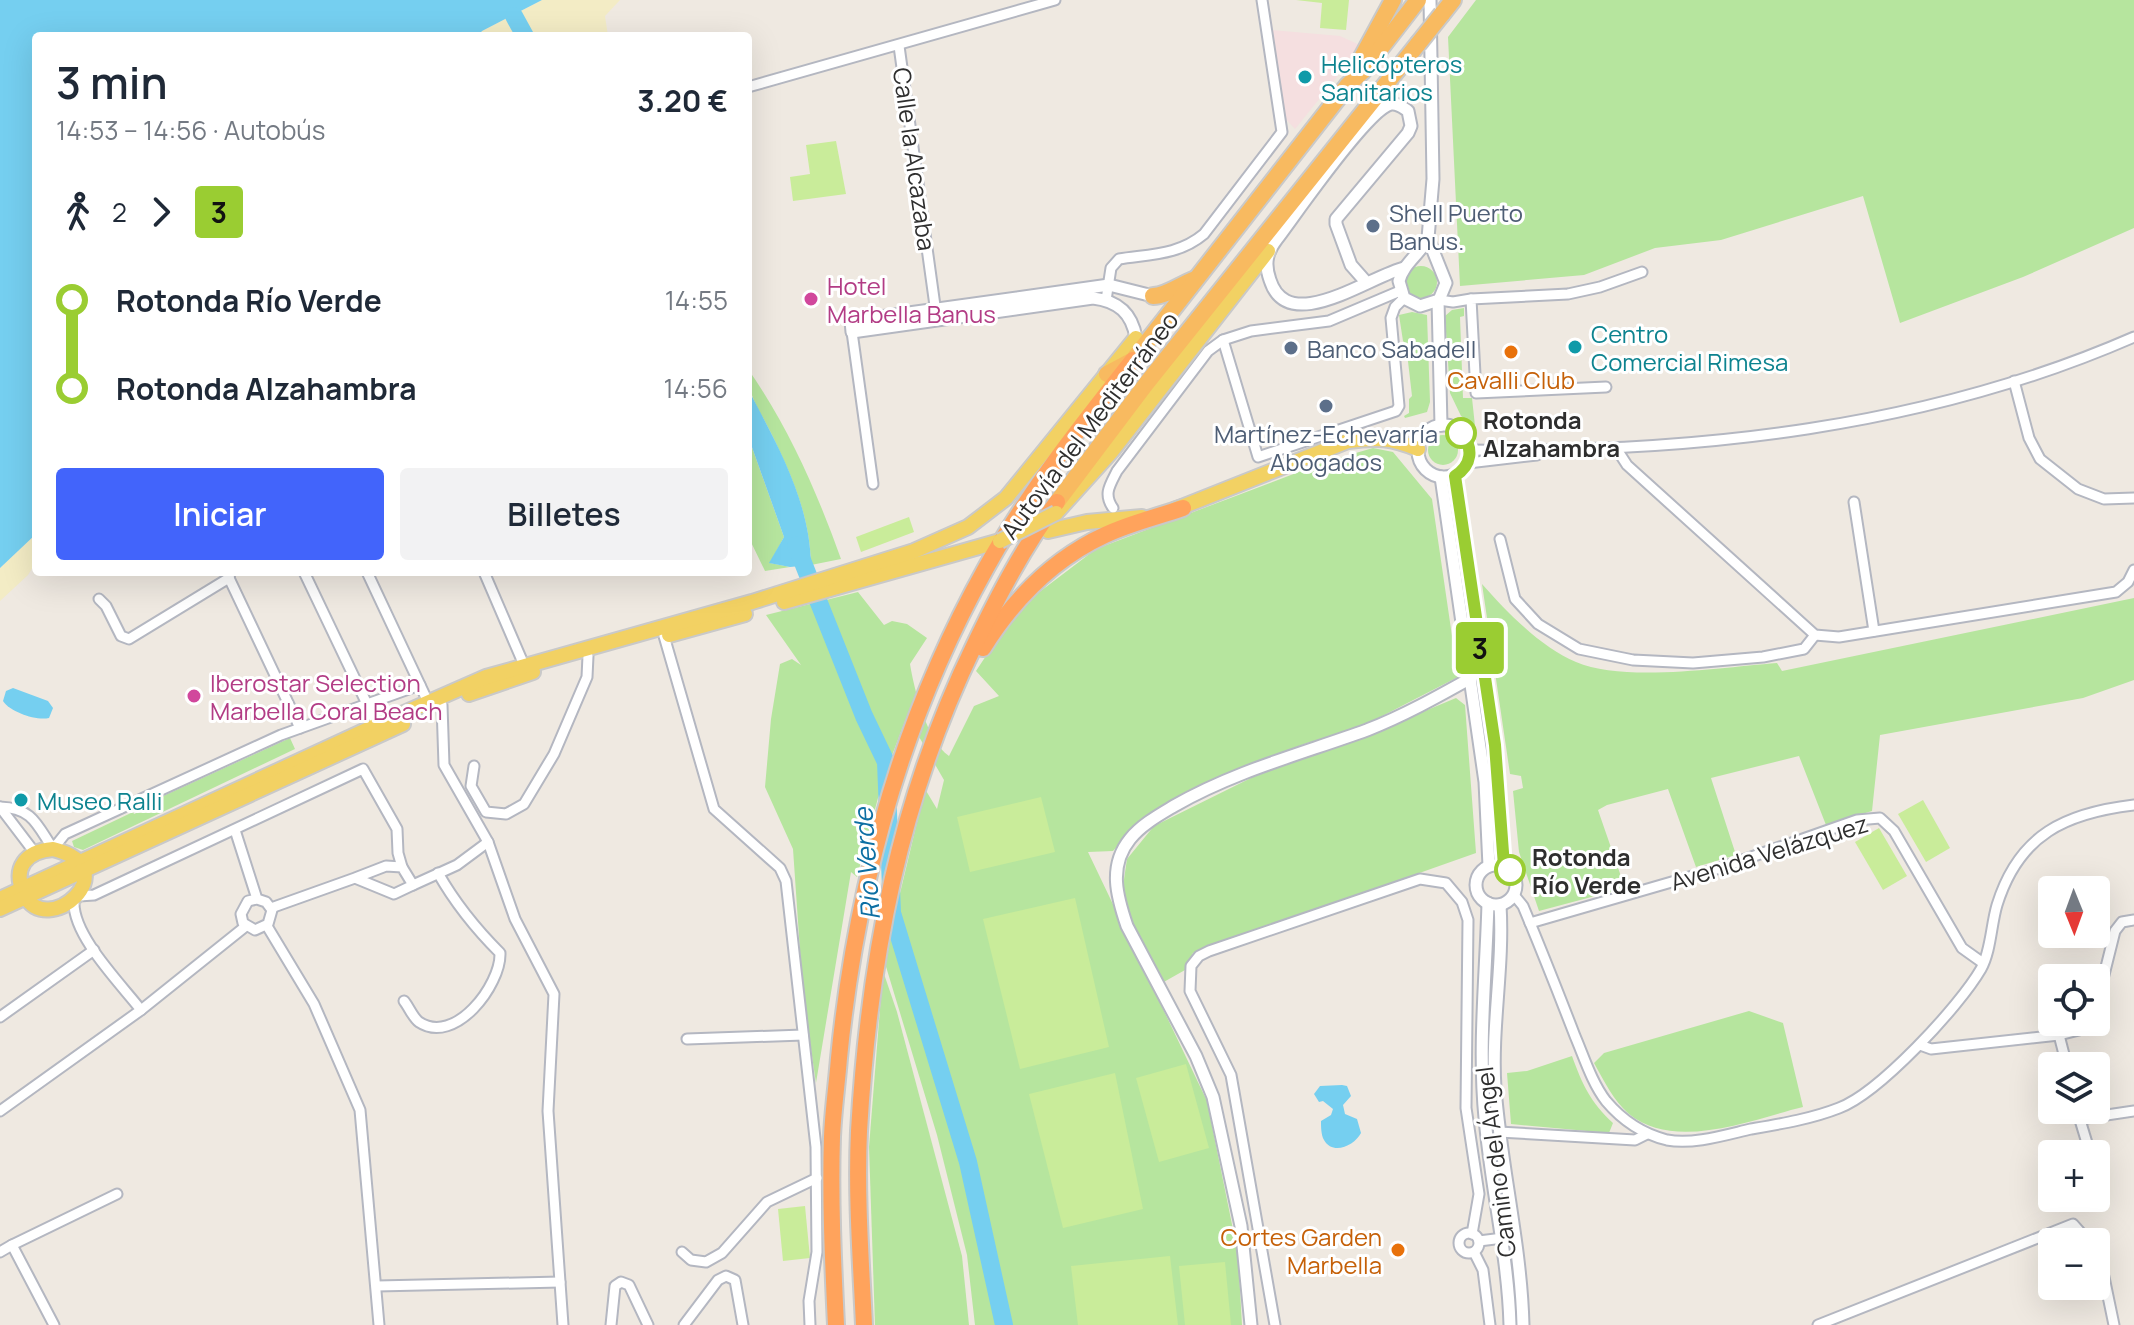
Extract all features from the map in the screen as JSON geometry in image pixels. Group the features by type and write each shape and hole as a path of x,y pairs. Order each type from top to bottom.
{"highway":[{"path":"1348,85 1393,0"},
{"name":"Autovía del Mediterráneo","path":"864,1325 859,1133 871,991 895,862 917,783 959,677 1010,574 1036,531 1166,359 1453,0"},
{"name":"Autovía del Mediterráneo","path":"836,1325 832,1135 845,1000 865,886 880,824 924,695 963,611 1009,529 1073,437 1136,350 1348,85 1421,1"},
{"path":"1367,122 1400,77 1407,60"},
{"path":"1153,296 1161,296 1195,279"},
{"path":"1107,374 1136,350"},
{"path":"959,677 975,660 1013,605 1059,563 1107,534 1183,508"}],"main road":[{"path":"1000,541 1057,507 1112,451 1268,251"},
{"path":"858,576 943,540 981,520 1019,483 1107,374"},
{"path":"0,909 24,894 435,703 524,665 1000,541 1087,522 1153,515 1183,508 1348,441 1393,439 1418,449"},
{"path":"82,868 377,725 534,671 664,636 753,606"},
{"path":"53,849 70,854 82,868 84,884 76,898 53,908 35,906 24,894 18,875 20,866 35,853 53,849"},
{"path":"0,899 24,894"}],"street":[{"path":"752,86 1055,0"},
{"path":"1106,300 1111,268 1119,259 1190,246 1204,234 1282,132 1262,0"},
{"path":"1421,1 1433,179 1428,238 1445,277 1437,332 1441,425"},
{"name":"Calle la Alcazaba","path":"899,46 936,314"},
{"path":"1366,282 1351,265 1336,224 1340,213 1411,126 1408,111 1397,104 1383,108 1367,122 1268,251 1266,270 1272,286 1281,297 1291,303 1320,303 1424,259 1438,265"},
{"path":"1223,340 1258,457 1396,411 1399,406 1391,318 1402,295 1399,281 1428,238"},
{"path":"1420,306 1440,299 1568,294 1600,287 1642,272"},
{"path":"873,484 851,326 1066,296 1109,285 1153,296"},
{"path":"1402,295 1432,314 1437,332"},
{"path":"1113,508 1107,499 1107,489 1117,471 1208,351 1223,340 1251,331 1329,321 1402,295"},
{"path":"1066,296 1106,300 1121,307 1132,320 1136,350"},
{"path":"1466,299 1476,393 1606,387"},
{"path":"1468,463 1572,451 1751,438 1850,422 1940,402 2014,381 2134,337"},
{"path":"2014,381 2029,438 2040,459 2078,489 2104,499 2134,498"},
{"path":"1441,425 1458,429 1469,442 1468,463 1455,476 1432,475 1419,459 1418,449 1428,431 1441,425"},
{"path":"1616,448 1627,465 1815,635 1839,637 2116,592 2128,582 2134,570"},
{"path":"1471,450 1572,451"},
{"path":"1455,476 1495,745 1504,866"},
{"path":"1441,477 1485,782 1489,866"},
{"path":"1854,502 1874,631"},
{"path":"1500,539 1515,599 1538,624 1579,649 1633,660 1693,663 1763,657 1804,649 1815,635"},
{"path":"99,599 106,606 121,636 129,639 227,576"},
{"path":"229,576 300,728"},
{"path":"306,576 377,725"},
{"path":"369,576 420,685 435,703 444,765 488,842 515,919 554,994 548,1111 563,1325"},
{"path":"486,576 524,665"},
{"path":"664,636 714,809 780,868 786,881 817,1178 817,1252 809,1301 810,1325"},
{"path":"474,766 471,786 486,812 506,814 524,804 554,754 587,677 588,656"},
{"path":"1251,1325 1241,1226 1219,1117 1201,1066 1127,926 1116,885 1119,860 1130,838 1145,824 1189,797 1273,761 1390,720 1471,678"},
{"path":"0,807 12,807 30,814 53,849 65,834 227,758 420,685"},
{"path":"78,924 76,898 94,895 363,769 397,829 402,867 413,885"},
{"path":"1514,895 1494,904 1478,894 1479,875 1489,866 1504,866 1510,870 1516,882 1514,895 1523,906 1590,1072 1605,1100 1627,1122 1647,1134 1670,1140 1701,1139 1803,1119 1840,1108 1860,1098 1920,1045 1947,1015 1983,963 1997,904 2007,879 2036,840 2074,817 2097,809 2134,805"},
{"path":"0,807 35,853"},
{"name":"Avenida Velázquez","path":"1530,923 1720,868 1857,820 1880,818 1894,831 1962,948 1983,963"},
{"path":"235,830 257,899"},
{"path":"355,878 394,894 457,865 488,842"},
{"path":"271,908 386,866 402,867"},
{"path":"404,1001 418,1021 432,1027 445,1027 465,1018 475,1008 500,962 500,953 479,933 438,873"},
{"path":"1275,1325 1231,1075 1191,999 1191,966 1199,956 1209,951 1420,879 1446,883 1462,902 1468,920 1466,1108 1479,1194 1474,1252 1483,1270 1490,1325"},
{"path":"257,899 271,908 272,915 267,926 255,930 246,926 241,918 242,909 248,901 257,899"},
{"name":"Camino del Ángel","path":"1494,904 1494,1045 1499,1132 1520,1260 1523,1325"},
{"name":"Camino del Ángel","path":"1494,904 1482,1071 1489,1158 1503,1238 1510,1325"},
{"path":"53,908 63,911 78,924 94,950 141,1010"},
{"path":"2107,964 2115,931 2122,922 2134,920"},
{"path":"0,1111 141,1010 246,926"},
{"path":"267,926 314,1004 360,1110 379,1325"},
{"path":"0,1017 94,950"},
{"path":"687,1039 803,1035"},
{"path":"1920,1045 1931,1049 2050,1036"},
{"path":"2110,1112 2134,1111"},
{"path":"1499,1132 1635,1140 1647,1134"},
{"path":"682,1252 691,1260 706,1262 722,1253 767,1202 817,1178"},
{"path":"0,1252 117,1194"},
{"path":"1474,1252 1464,1252 1459,1244 1463,1236 1503,1238"},
{"path":"1818,1325 2038,1238"},
{"path":"12,1245 54,1325"},
{"path":"684,1325 718,1280 726,1276 735,1280 743,1325"},
{"path":"377,1286 560,1282"},
{"path":"611,1325 615,1286 621,1282 629,1285 648,1325"},
{"path":"2108,1300 2114,1325"}],"shaded area":[{"path":"1271,30 1340,36 1362,46 1295,129 1285,118"}],"green space":[{"path":"1296,0 1349,0 1346,30 1320,28 1322,3"},
{"path":"1476,0 2134,0 2134,228 2023,277 1900,323 1863,196 1721,240 1655,248 1584,275 1460,286 1448,37"},
{"path":"836,141 846,194 793,201 790,177 810,174 806,145"},
{"path":"1421,266 1433,270 1437,282 1433,294 1421,298 1409,294 1405,282 1409,270"},
{"path":"1464,308 1464,316 1460,317 1463,398 1472,398 1475,426 1461,416 1450,393 1445,316 1452,310"},
{"path":"1412,312 1427,315 1430,402 1427,412 1405,418 1412,396 1399,315"},
{"path":"752,375 801,461 841,559 811,565 807,530 798,497 779,449 752,395"},
{"path":"1443,435 1449,436 1457,444 1457,456 1449,464 1443,465 1437,464 1429,456 1428,450 1429,444 1437,436"},
{"path":"752,447 784,537 770,563 790,567 765,571 752,544"},
{"path":"1373,448 1393,452 1432,499 1458,677 1357,729 1307,743 1229,772 1141,819 1113,851 1088,852 1207,1101 1238,1254 1242,1325 975,1325 967,1255 937,1135 884,960 925,789 937,809 944,780 907,716 883,779 857,877 851,872 816,1083 803,994 793,849 765,787 780,664 792,659 801,665 766,615 858,592 884,625 892,621 907,624 927,638 910,664 912,675 928,727 949,756 974,706 999,696 976,671 1017,609 1096,549 1325,462"},
{"path":"909,517 914,532 861,552 856,537"},
{"path":"1482,584 1525,628 1563,656 1596,668 1646,673 1777,663 1782,671 2134,598 2134,680 2083,698 1880,735 1872,811 1826,825 1799,756 1711,778 1736,855 1696,867 1668,789 1607,805 1598,810 1625,888 1539,911 1519,852 1513,791 1523,788 1521,776 1510,774"},
{"path":"1456,698 1465,705 1476,853 1193,953 1185,970 1162,983 1129,917 1123,886 1127,859 1154,826 1253,777"},
{"path":"290,738 295,749 83,850 74,847 72,841 162,802 161,797"},
{"path":"1041,797 1055,852 970,872 957,817"},
{"path":"1923,800 1950,848 1926,862 1898,814"},
{"path":"1879,828 1907,876 1883,890 1855,842"},
{"path":"1075,898 1109,1047 1020,1069 983,919"},
{"path":"883,971 897,1012 962,1256 969,1325 875,1325 869,1147"},
{"path":"1749,1011 1783,1023 1803,1107 1738,1125 1691,1132 1669,1131 1648,1125 1623,1109 1594,1063 1604,1053"},
{"path":"1572,1056 1588,1092 1613,1123 1609,1133 1511,1124 1507,1073 1527,1071"},
{"path":"1186,1064 1209,1148 1159,1162 1136,1078"},
{"path":"1115,1073 1143,1209 1063,1228 1029,1094"},
{"path":"805,1206 810,1258 783,1261 778,1209"},
{"path":"1170,1256 1178,1325 1078,1325 1071,1266"},
{"path":"1225,1262 1231,1325 1185,1325 1179,1266"}],"sand":[{"path":"542,0 620,0 605,16 607,32 482,31"},
{"path":"32,538 32,568 0,601 0,568"}],"water":[{"path":"0,0 542,0 481,32 32,32 32,538 0,568"},
{"path":"752,397 798,496 805,518 811,565 790,567 769,563 784,537 752,447"},
{"path":"13,688 48,701 53,708 49,718 31,717 6,705 3,701 6,691"},
{"path":"1320,1086 1347,1086 1351,1096 1343,1105 1345,1114 1357,1119 1361,1133 1349,1145 1338,1148 1328,1145 1321,1130 1321,1121 1331,1115 1333,1109 1323,1101 1319,1102 1314,1094"}],"waterway":[{"name":"Rio Verde","path":"514,16 523,32"},
{"name":"Rio Verde","path":"796,545 864,716 886,762 892,913 968,1162 1004,1325"}],"bus line":[{"name":"3","path":"1461,433 1471,450 1465,468 1455,476 1495,745 1504,866 1510,870"}],"place":[{"name":"Helicópteros Sanitarios","path":"1305,77"},
{"name":"Shell Puerto Banus.","path":"1373,226"},
{"name":"Hotel Marbella Banus","path":"811,299"},
{"name":"Centro Comercial Rimesa","path":"1575,347"},
{"name":"Banco Sabadell","path":"1291,348"},
{"name":"Cavalli Club","path":"1511,352"},
{"name":"Martínez-Echevarría Abogados","path":"1326,406"},
{"name":"Rotonda Alzahambra","path":"1461,433"},
{"name":"Iberostar Selection Marbella Coral Beach","path":"194,696"},
{"name":"Museo Ralli","path":"21,800"},
{"name":"Rotonda Río Verde","path":"1510,870"},
{"name":"Cortes Garden Marbella","path":"1398,1250"}]}
